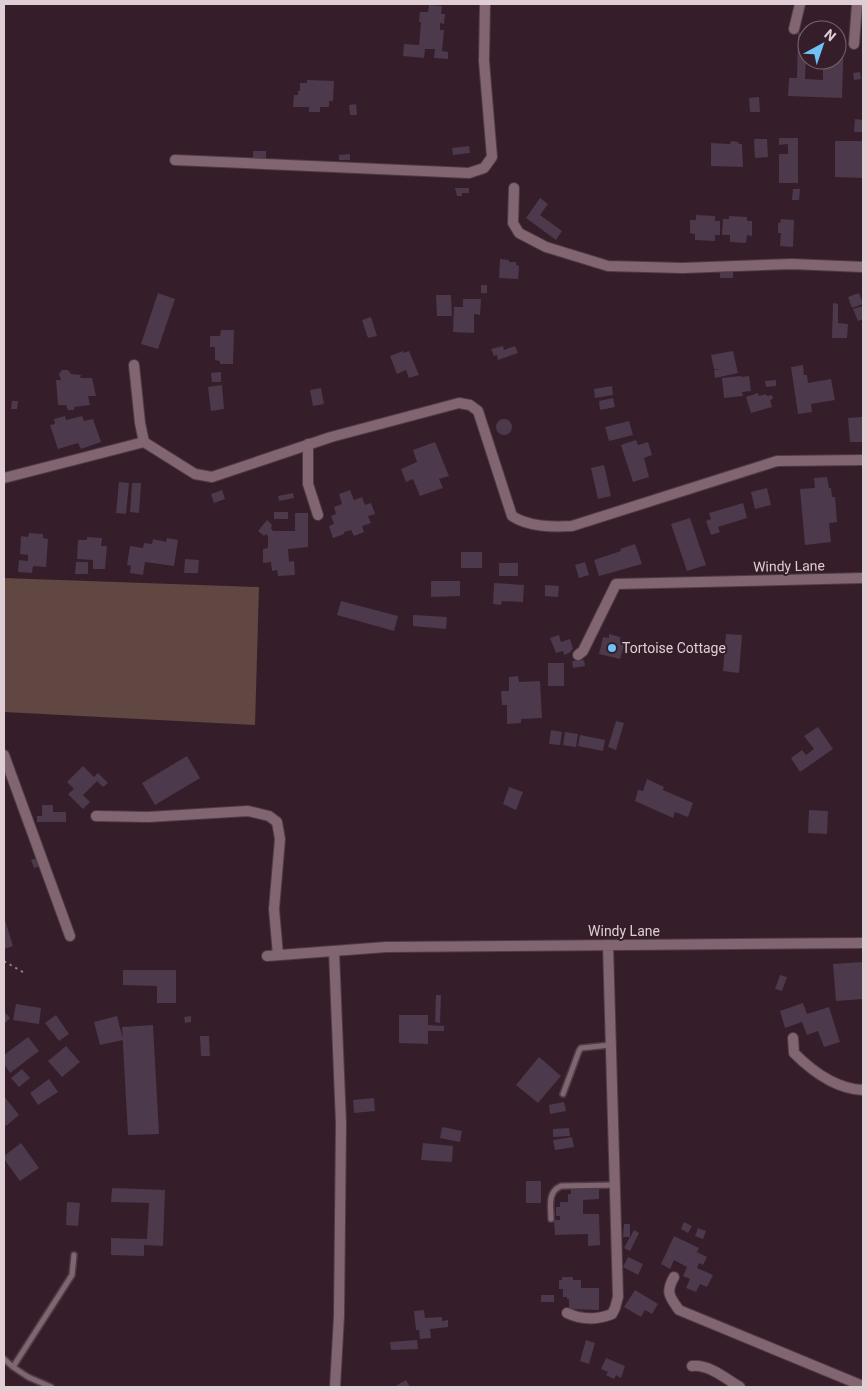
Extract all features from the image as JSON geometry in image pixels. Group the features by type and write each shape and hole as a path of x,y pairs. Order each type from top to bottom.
{"street":[{"path":"175,160 469,173 484,168 492,157 484,62 485,4"},
{"path":"794,30 800,4"},
{"path":"854,44 856,4"},
{"path":"514,188 513,223 519,233 546,247 608,266 683,268 792,264 863,267"},
{"path":"134,365 140,423 144,442 195,474 204,477 212,477 331,436 458,403 470,404 478,411 512,516 520,522 551,527 572,526 777,461 863,460"},
{"path":"4,478 144,442"},
{"path":"308,444 308,484 318,515"},
{"name":"Windy Lane","path":"578,655 582,651 616,584 863,578"},
{"path":"4,755 70,936"},
{"path":"96,816 148,817 248,811 269,816 277,822 280,839 274,909 278,955"},
{"name":"Windy Lane","path":"267,956 386,947 863,943"},
{"path":"568,1314 577,1318 602,1318 612,1314 618,1297 608,945"},
{"path":"334,951 342,1123 339,1316 335,1387"},
{"path":"793,1038 794,1053 820,1075 837,1085 854,1090 863,1090"},
{"path":"674,1277 669,1286 669,1296 679,1310 863,1386"},
{"path":"692,1366 700,1365 740,1387"}],"lane":[{"path":"563,1094 581,1048 610,1045"},
{"path":"551,1219 550,1199 556,1188 561,1186 614,1185"},
{"path":"12,1367 72,1275 74,1255"},
{"path":"4,1360 28,1377 52,1387"}],"path":[{"path":"4,961 26,974"}],"shaded area":[{"path":"4,578 259,587 255,725 4,712"}],"building":[{"path":"429,5 442,6 441,14 445,14 444,24 440,23 440,30 444,30 442,51 448,52 448,59 434,58 435,49 425,49 424,58 403,56 404,44 419,45 420,12 428,12"},
{"path":"797,70 805,70 805,79 823,80 823,70 843,70 842,98 788,96 789,78 797,78"},
{"path":"860,72 861,79 854,80 853,73"},
{"path":"307,80 334,81 333,101 329,101 329,107 320,107 320,112 309,112 309,107 293,107 294,95 298,95 298,91 300,91 300,83 307,83"},
{"path":"759,97 760,112 750,112 749,98"},
{"path":"356,104 357,115 350,115 349,105"},
{"path":"855,119 863,120 863,132 854,132"},
{"path":"779,138 798,138 798,183 779,183 779,154 788,154 788,144 779,145"},
{"path":"754,139 767,139 768,157 755,158"},
{"path":"731,141 742,144 743,167 711,166 711,143 730,144"},
{"path":"835,141 863,141 863,178 835,177"},
{"path":"469,146 470,153 453,155 452,148"},
{"path":"253,151 266,151 266,161 253,161"},
{"path":"350,154 350,160 339,160 339,155"},
{"path":"455,188 469,188 469,193 462,193 462,196 457,196"},
{"path":"793,189 800,189 799,200 792,200"},
{"path":"540,198 548,204 540,215 562,231 556,240 526,218"},
{"path":"696,215 715,216 715,221 720,221 720,235 715,235 715,241 695,240 695,234 690,233 690,220 696,220"},
{"path":"729,216 747,217 747,221 752,221 752,236 747,235 746,243 730,242 730,235 722,235 723,219 729,219"},
{"path":"781,219 794,220 793,247 780,246 781,233 778,233 778,223 780,223"},
{"path":"500,259 516,262 516,265 519,266 518,279 499,278"},
{"path":"720,271 733,271 733,278 720,278"},
{"path":"481,285 487,285 487,293 481,293"},
{"path":"158,293 175,299 158,349 141,344"},
{"path":"859,293 863,304 852,308 848,297"},
{"path":"436,295 451,295 452,316 437,316"},
{"path":"463,299 481,299 480,315 474,314 474,333 453,332 454,307 463,307"},
{"path":"833,303 838,304 838,323 848,324 847,338 832,338"},
{"path":"863,306 863,319 858,321 853,309"},
{"path":"371,317 377,336 368,338 362,320"},
{"path":"221,330 234,330 233,364 220,364 220,361 215,360 215,347 210,347 210,336 220,336"},
{"path":"503,346 504,350 515,346 518,353 498,360 497,355 494,356 491,349"},
{"path":"403,351 404,353 409,351 419,375 409,378 406,370 397,374 390,356"},
{"path":"733,351 738,373 715,378 714,370 720,369 714,369 711,355"},
{"path":"803,365 804,375 807,375 808,383 831,379 835,400 811,404 812,412 798,414 791,367"},
{"path":"62,370 68,370 71,374 81,375 80,378 92,378 96,396 88,396 90,405 74,407 74,410 68,410 66,405 58,405 56,380 61,380 59,374"},
{"path":"221,372 221,382 212,382 211,373"},
{"path":"749,376 751,391 742,392 743,396 724,398 722,378"},
{"path":"776,380 776,386 766,387 765,381"},
{"path":"222,385 224,409 211,411 208,387"},
{"path":"612,386 613,395 595,398 594,389"},
{"path":"321,388 324,404 313,406 310,390"},
{"path":"758,393 759,396 772,395 773,399 770,400 772,407 751,413 746,397"},
{"path":"613,398 615,407 600,410 599,401"},
{"path":"12,401 18,401 17,409 11,409"},
{"path":"65,416 66,420 82,416 84,421 93,419 101,442 81,449 78,443 58,449 50,425 55,424 54,419"},
{"path":"863,417 863,442 850,442 848,418"},
{"path":"504,419 512,427 504,435 496,427"},
{"path":"629,421 633,435 609,441 605,427"},
{"path":"636,440 638,445 648,442 652,455 644,458 649,477 633,482 621,445"},
{"path":"435,442 449,476 439,479 443,488 420,496 413,479 406,482 401,469 417,462 413,450"},
{"path":"604,465 611,496 598,499 591,468"},
{"path":"827,477 832,497 835,497 837,522 829,523 831,542 805,545 800,489 815,488 814,478"},
{"path":"119,482 129,483 126,514 116,513"},
{"path":"132,483 141,483 139,513 130,512"},
{"path":"767,488 771,505 755,509 751,492"},
{"path":"222,490 225,499 214,503 211,494"},
{"path":"350,490 354,500 362,497 365,505 371,503 375,514 368,516 371,523 362,526 364,532 354,536 351,530 333,538 329,526 334,524 331,516 336,514 334,507 342,504 339,494"},
{"path":"293,493 294,498 279,501 278,496"},
{"path":"743,503 747,518 718,527 720,532 711,535 706,521 711,519 709,513"},
{"path":"274,512 288,512 288,519 274,519"},
{"path":"295,513 308,513 308,547 288,549 289,562 294,561 295,575 278,576 277,570 272,571 271,562 263,563 263,549 268,548 268,536 266,534 264,536 258,531 267,520 272,525 273,531 295,531"},
{"path":"690,518 706,565 687,571 671,524"},
{"path":"29,533 43,534 43,538 48,539 46,567 33,566 32,573 18,572 19,560 28,561 28,555 20,554 21,536 28,537"},
{"path":"87,537 102,538 101,546 107,546 105,569 93,569 93,560 77,559 78,540 87,540"},
{"path":"167,538 178,540 174,566 145,562 143,575 130,573 131,566 127,565 130,546 143,548 144,543 152,544 153,539 166,542"},
{"path":"635,544 642,564 599,576 594,560"},
{"path":"461,552 482,552 482,568 461,568"},
{"path":"185,559 199,560 198,573 184,573"},
{"path":"76,562 88,562 88,574 75,574"},
{"path":"585,562 589,575 579,578 575,565"},
{"path":"499,563 518,563 518,576 499,576"},
{"path":"431,581 460,581 460,596 431,597"},
{"path":"494,583 524,585 523,602 502,601 501,605 493,604"},
{"path":"545,585 559,586 558,597 545,596"},
{"path":"341,601 398,616 394,631 337,615"},
{"path":"413,615 447,617 446,629 413,626"},
{"name":"Tortoise Cottage","path":"609,634 620,637 620,641 625,642 620,659 599,654 603,637 609,638"},
{"path":"726,634 742,635 739,673 723,671"},
{"path":"559,635 561,642 570,639 573,649 571,652 564,655 563,651 556,653 550,638"},
{"path":"584,660 585,666 573,668 572,661"},
{"path":"548,663 564,663 564,686 548,686"},
{"path":"518,676 519,682 540,681 542,718 521,719 521,723 507,724 507,705 502,705 501,691 509,691 509,677"},
{"path":"616,721 624,723 616,750 608,747"},
{"path":"818,727 833,749 800,772 791,758 802,750 806,755 814,749 804,736"},
{"path":"551,730 562,732 560,745 549,744"},
{"path":"565,732 578,734 576,747 563,745"},
{"path":"580,735 605,740 603,751 578,746"},
{"path":"187,756 200,778 155,805 142,783"},
{"path":"83,766 94,777 98,773 108,783 103,787 97,781 83,795 90,802 83,809 68,794 74,789 67,782"},
{"path":"647,779 664,787 663,790 693,803 688,817 675,812 673,818 635,801 638,790 643,791"},
{"path":"509,787 523,792 516,810 503,804"},
{"path":"42,805 53,805 53,812 66,812 66,822 37,822 37,816 42,816"},
{"path":"809,810 828,811 827,834 808,833"},
{"path":"37,858 40,866 34,868 31,860"},
{"path":"4,917 13,946 4,949"},
{"path":"863,962 863,999 836,1001 833,964"},
{"path":"123,970 176,970 176,1003 157,1003 157,986 123,985"},
{"path":"780,975 787,977 782,991 775,989"},
{"path":"436,995 441,995 440,1023 435,1022"},
{"path":"803,1003 807,1014 829,1007 840,1042 824,1047 818,1031 807,1035 802,1022 785,1028 780,1011"},
{"path":"16,1004 41,1008 39,1024 13,1020"},
{"path":"4,1011 10,1018 4,1024"},
{"path":"56,1015 69,1034 59,1041 45,1023"},
{"path":"399,1015 428,1015 428,1025 444,1026 444,1031 428,1031 428,1044 399,1043"},
{"path":"117,1016 123,1040 100,1045 94,1022"},
{"path":"191,1016 191,1022 185,1023 184,1017"},
{"path":"153,1025 159,1134 128,1135 122,1027"},
{"path":"200,1036 209,1036 210,1056 201,1056"},
{"path":"28,1037 39,1051 10,1073 4,1064 4,1055"},
{"path":"66,1046 80,1062 62,1077 48,1061"},
{"path":"539,1057 561,1076 538,1103 516,1085"},
{"path":"22,1069 30,1078 19,1087 11,1078"},
{"path":"49,1079 58,1092 38,1105 30,1093"},
{"path":"4,1096 19,1115 6,1126 4,1123"},
{"path":"374,1098 375,1111 354,1113 353,1100"},
{"path":"564,1102 566,1111 550,1114 549,1105"},
{"path":"442,1127 462,1131 460,1142 440,1138"},
{"path":"569,1128 570,1136 553,1137 553,1129"},
{"path":"572,1137 574,1147 555,1150 553,1140"},
{"path":"21,1143 39,1168 20,1181 4,1159 4,1156"},
{"path":"423,1143 453,1146 452,1162 421,1160"},
{"path":"526,1181 541,1181 541,1203 526,1203"},
{"path":"571,1187 599,1187 599,1199 583,1200 583,1214 599,1214 600,1245 588,1246 588,1234 555,1235 554,1220 560,1220 560,1216 556,1216 556,1207 560,1207 560,1202 568,1202 568,1194 571,1194"},
{"path":"112,1188 165,1190 163,1246 144,1245 144,1256 111,1255 111,1238 147,1239 149,1203 111,1202"},
{"path":"67,1202 80,1203 78,1226 66,1225"},
{"path":"684,1222 692,1226 688,1233 681,1229"},
{"path":"624,1224 630,1224 630,1237 623,1237"},
{"path":"698,1228 706,1231 703,1239 695,1236"},
{"path":"634,1230 639,1233 630,1251 624,1248"},
{"path":"674,1236 699,1248 697,1252 707,1257 703,1265 699,1263 697,1268 713,1275 707,1287 700,1284 696,1292 686,1288 690,1279 683,1276 687,1267 674,1260 670,1269 661,1264"},
{"path":"628,1257 643,1264 638,1275 623,1267"},
{"path":"562,1277 573,1277 573,1280 581,1280 581,1288 599,1288 599,1310 569,1309 569,1299 563,1297 563,1289 559,1289 559,1280 562,1280"},
{"path":"635,1290 658,1304 652,1314 645,1310 641,1317 624,1307"},
{"path":"541,1295 554,1295 554,1302 541,1302"},
{"path":"424,1310 425,1318 442,1317 442,1321 448,1320 448,1327 430,1329 431,1338 420,1339 419,1330 416,1330 414,1311"},
{"path":"417,1340 418,1349 391,1350 390,1342"},
{"path":"586,1340 595,1343 589,1364 580,1361"},
{"path":"606,1358 625,1366 621,1378 616,1375 614,1379 606,1375 608,1372 601,1369"},
{"path":"406,1380 410,1387 394,1387"}],"place":[{"name":"Tortoise Cottage","path":"612,648"}]}
